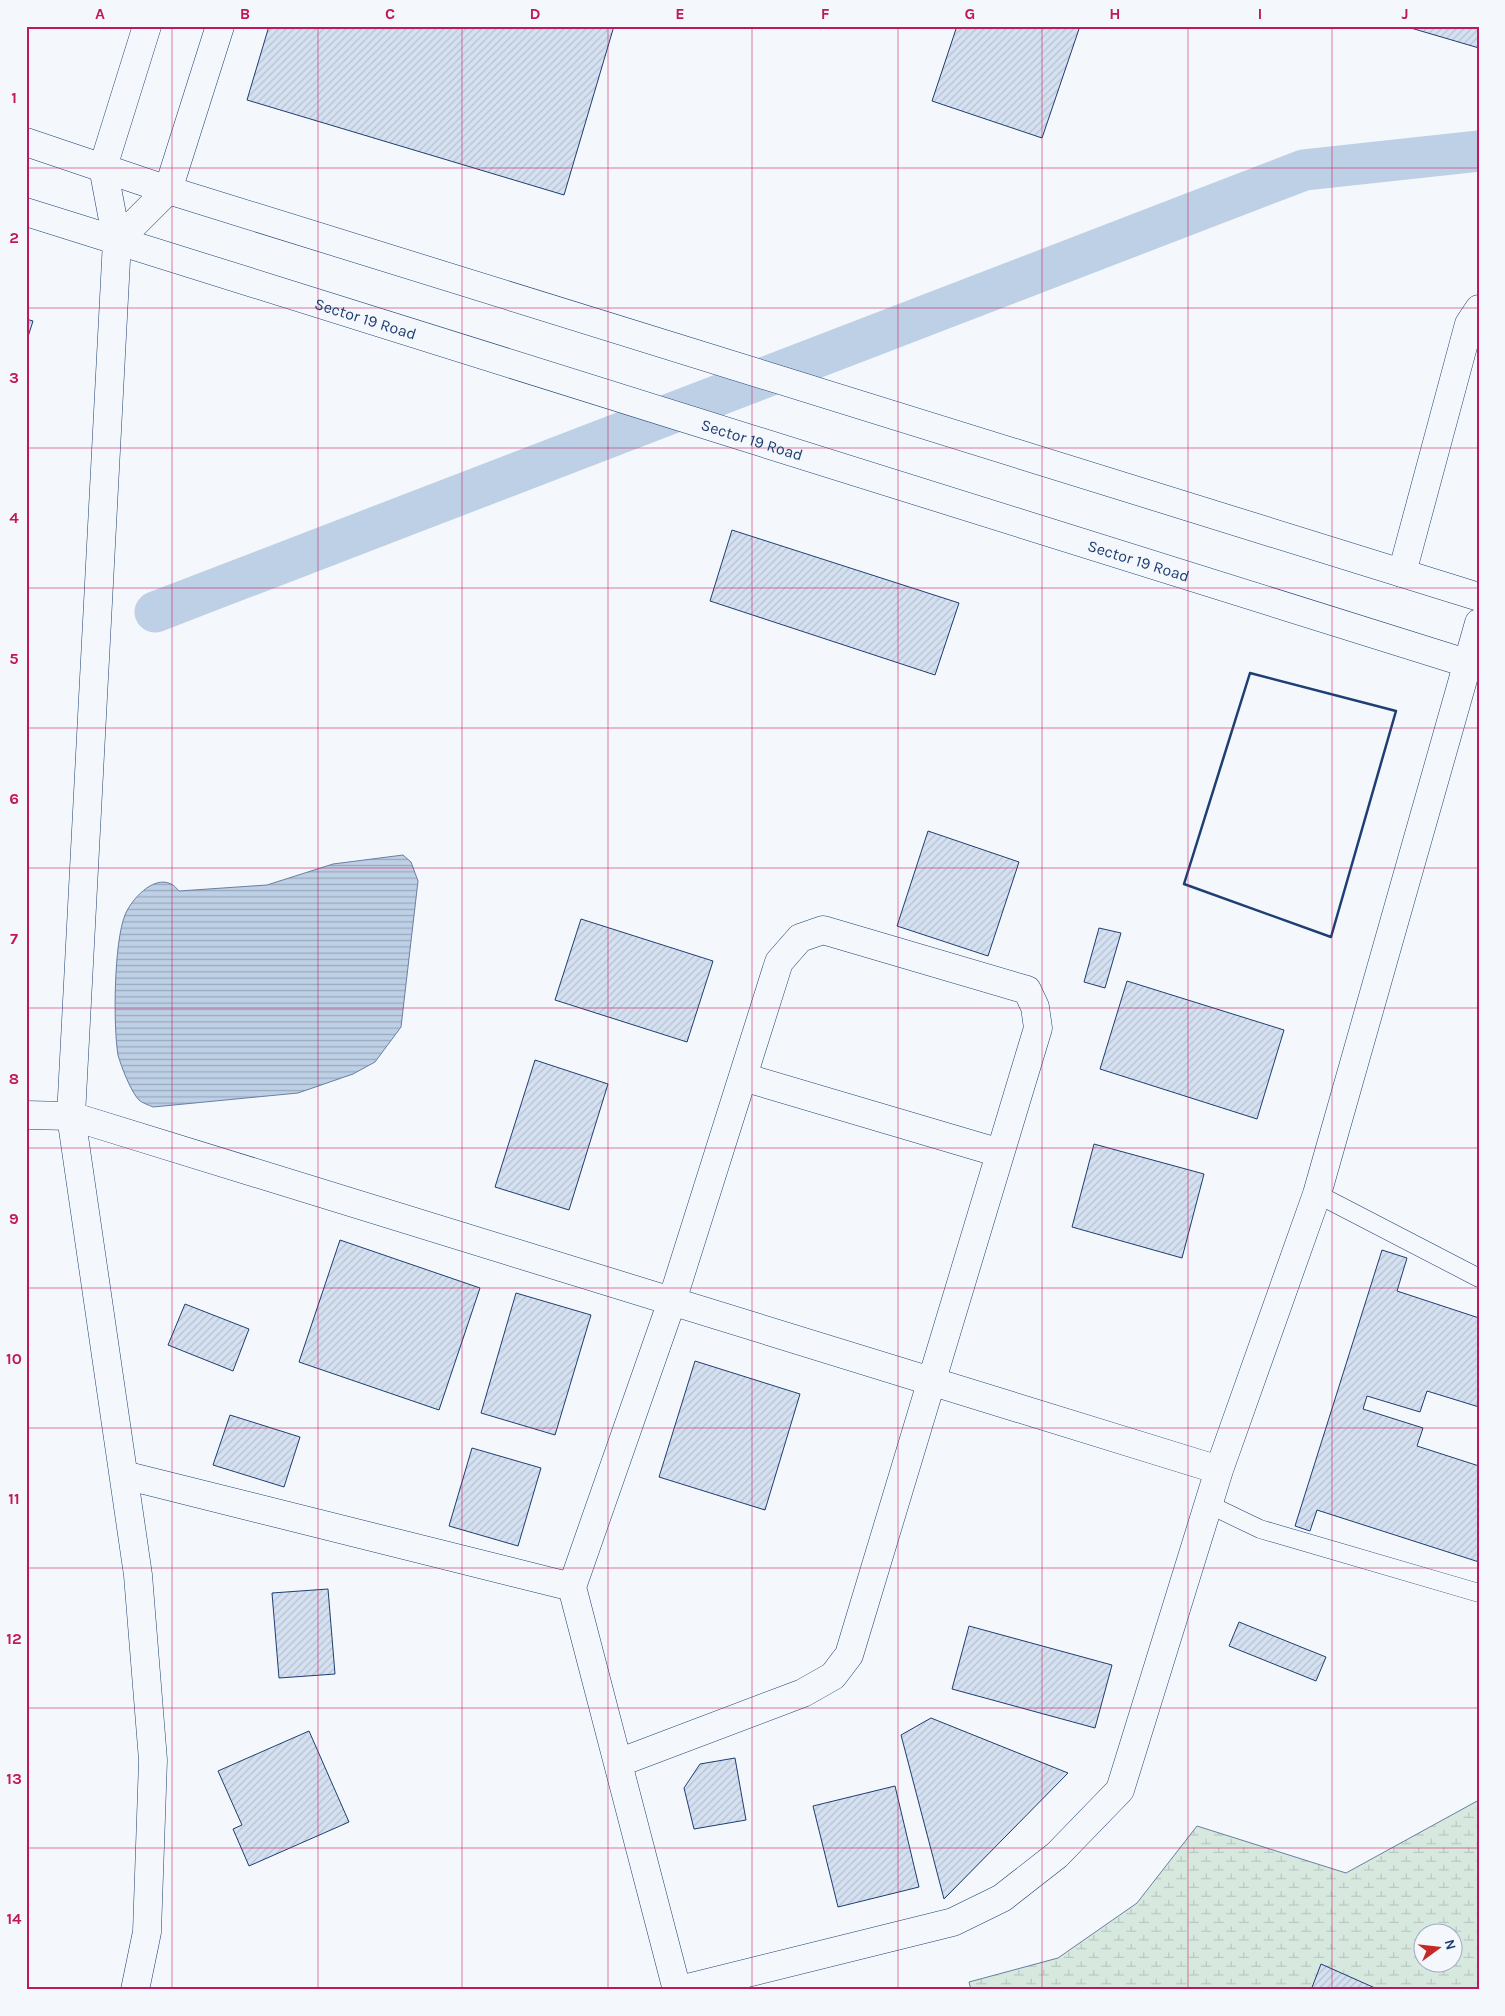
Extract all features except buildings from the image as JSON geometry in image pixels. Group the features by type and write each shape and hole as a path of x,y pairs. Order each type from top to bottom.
{"street":[{"path":"135,1990 147,1932 153,1760 138,1575 71,1116 117,242 103,167 148,26"},
{"path":"117,242 168,190 220,26"},
{"path":"26,142 168,190 518,297 1479,597"},
{"name":"Sector 19 Road","path":"26,212 1472,665"},
{"path":"1402,573 1469,324 1479,309"},
{"path":"618,1763 804,1693 833,1676 849,1656 1038,1028 1035,1007 1027,990 823,930 800,938 779,962 672,1301 572,1587 618,1763 678,1990 953,1922 1002,1898 1057,1856 1120,1790 1219,1470 1317,1194 1472,665 1479,623"},
{"path":"743,1077 1000,1153"},
{"path":"26,1115 71,1116 1219,1470"},
{"path":"124,1475 572,1587"}],"lane":[{"path":"1317,1194 1479,1278"},
{"path":"1208,1504 1260,1529 1479,1594"}],"green space":[{"path":"1479,1800 1479,1990 971,1990 969,1982 1058,1958 1137,1903 1197,1826 1346,1873"}],"water":[{"path":"403,855 411,862 418,881 401,1027 375,1062 353,1074 298,1093 153,1107 139,1100 130,1085 118,1055 115,1024 117,963 121,928 128,909 137,896 157,883 164,882 172,885 179,891 267,885 333,864"}],"waterway":[{"path":"155,612 1304,170 1479,151"}],"wall":[{"path":"1250,673 1396,711 1331,937 1184,884 1250,673"}]}
